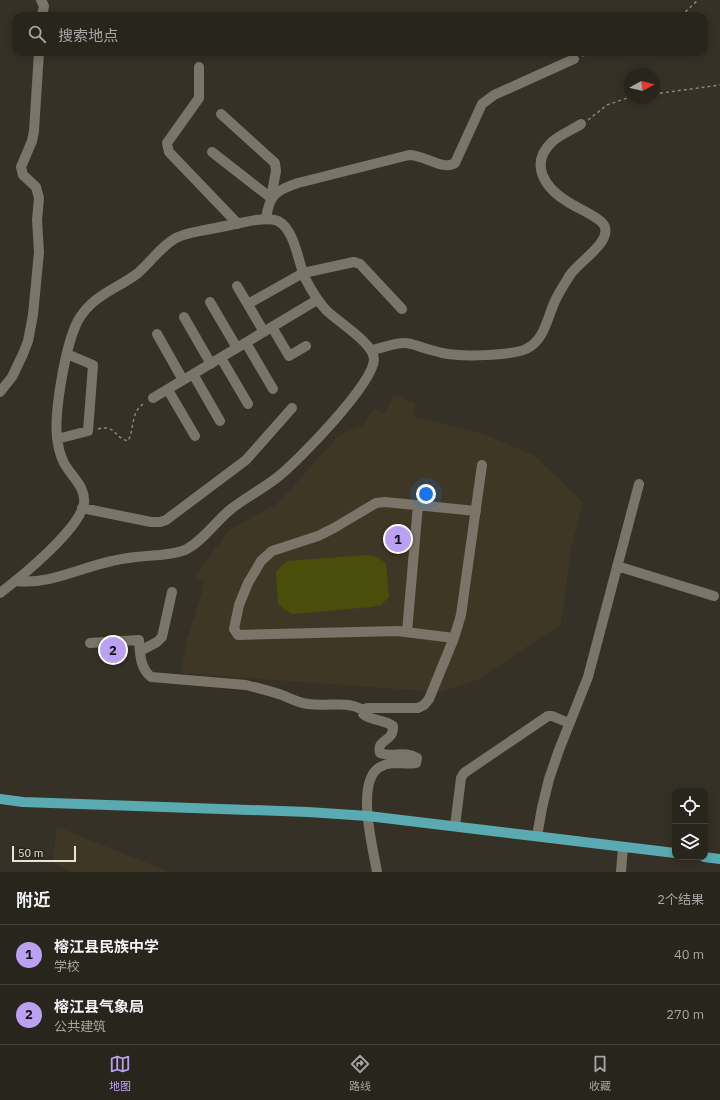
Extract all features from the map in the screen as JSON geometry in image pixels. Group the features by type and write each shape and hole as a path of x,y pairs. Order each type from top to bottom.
{"main road":[{"path":"0,799 23,802 308,812 368,816 672,853"},
{"path":"708,858 720,859"}],"street":[{"path":"41,0 44,6 43,12"},
{"path":"0,392 15,371 26,347 34,307 39,252 37,220 39,198 36,187 23,175 21,167 32,141 34,131 39,56"},
{"path":"271,198 280,189 298,183 409,155 417,155 444,166 450,166 455,163 482,104 494,95 574,59"},
{"path":"199,67 199,98 167,143 169,152 238,224"},
{"path":"221,114 274,163 276,172 266,219"},
{"path":"372,350 404,343 414,344 425,349 446,354 492,354 526,349 536,343 543,334 555,301 572,273 604,240 604,226 595,218 558,195 545,182 542,174 541,160 548,146 560,136 581,124"},
{"path":"212,152 271,198"},
{"path":"0,593 54,546 81,514 84,503 83,493 64,463 57,439 58,408 67,354 75,327 82,314 91,304 102,296 129,280 176,238 188,234 266,219 277,221 286,227 291,236 303,273 317,300 328,312 372,350 374,360 371,370 344,409 313,444 279,476 231,509 190,548 172,553 113,560 55,578 35,582 15,581"},
{"path":"248,304 303,273 354,262 360,264 402,309"},
{"path":"237,286 248,304 289,356 306,346"},
{"path":"153,398 317,300"},
{"path":"210,302 237,348"},
{"path":"184,317 211,364"},
{"path":"157,334 184,380"},
{"path":"246,343 273,389"},
{"path":"57,439 88,431 93,365 67,354"},
{"path":"221,358 248,404"},
{"path":"193,374 220,421"},
{"path":"168,390 195,436"},
{"path":"82,508 151,522 166,520 246,460 292,408"},
{"path":"363,710 368,708 418,708 424,705 429,699 454,638 461,615 482,465"},
{"path":"537,836 549,779 558,750 588,677 639,484"},
{"path":"454,638 407,632 238,635 234,629 239,604 248,583 261,561 272,551 318,536 376,503 385,502 476,511"},
{"path":"407,632 418,506"},
{"path":"617,566 714,596"},
{"path":"140,651 157,642 162,637 172,592"},
{"path":"90,643 139,640 142,664 145,672 151,677 159,679 246,685 302,703 315,705 346,704 356,706 363,710 363,714 367,718 388,722 393,726 393,732 391,736 381,743 379,748 380,753 385,755 402,753 412,755 417,758 416,764 400,762 390,763 379,767 371,776 367,788 366,802 377,872"},
{"path":"455,826 461,778 464,773 548,716 552,716 569,723"},
{"path":"621,872 623,847"}],"path":[{"path":"685,12 698,0"},
{"path":"574,59 583,56"},
{"path":"660,93 720,85"},
{"path":"581,124 607,105 624,99"},
{"path":"88,431 109,427 124,440 128,441 134,414 139,406 153,398"}],"shaded area":[{"path":"394,395 415,404 414,417 484,434 535,456 583,503 571,548 561,624 477,680 439,692 181,673 187,639 205,582 195,576 229,530 278,503 340,434 361,427 374,409 384,413"},
{"path":"57,827 169,872 71,872 52,862"}],"green space":[{"path":"366,555 377,557 386,563 389,597 381,605 292,614 278,604 276,572 287,561"}],"place":[{"name":"榕江县民族中学","path":"398,539"},
{"name":"榕江县气象局","path":"113,650"}]}
